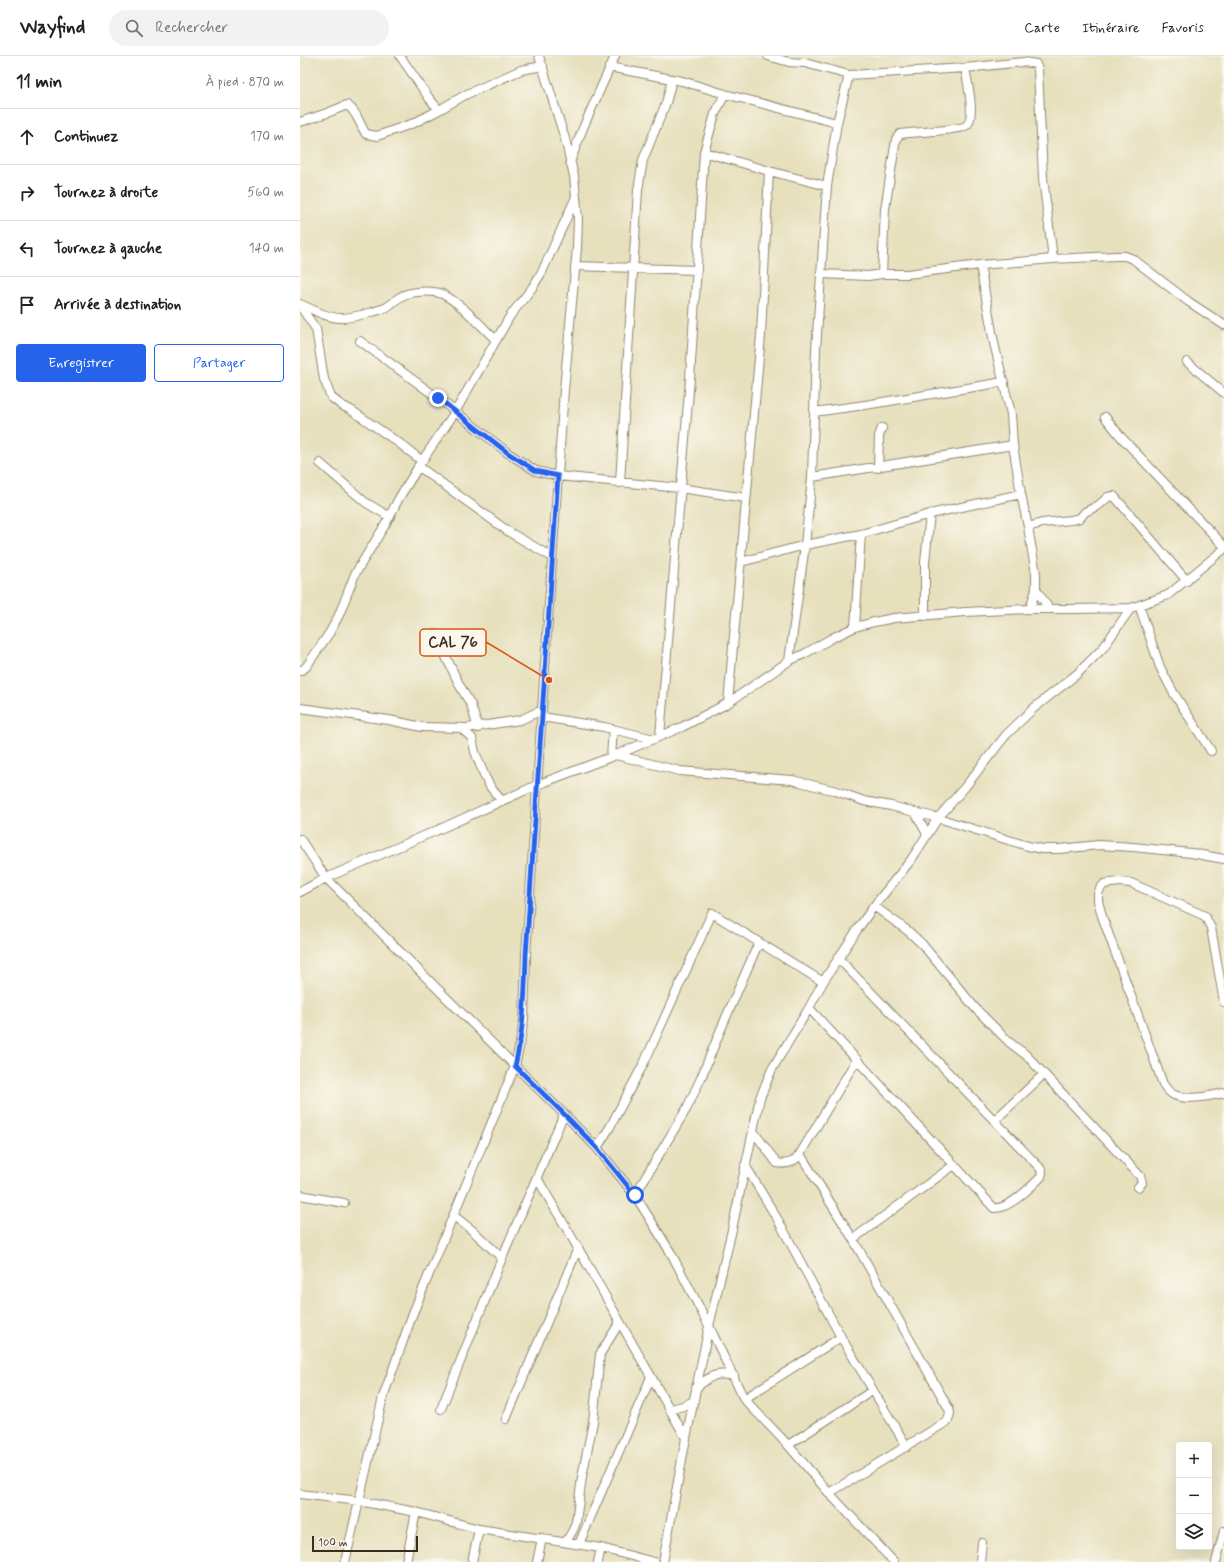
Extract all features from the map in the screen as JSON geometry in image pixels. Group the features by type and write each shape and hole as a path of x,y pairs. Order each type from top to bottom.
{"street":[{"path":"400,56 439,110"},
{"path":"345,1562 383,1397 413,1313 515,1066 524,1018 526,955 552,557 576,266 578,219 576,195 563,132 539,56"},
{"path":"570,162 615,56"},
{"path":"768,56 789,62 805,60 849,75 965,68 1030,59 1036,64 1039,73 1039,111 1043,178 1053,259"},
{"path":"300,122 347,105 352,108 366,134 377,136 414,123 467,94 522,70 543,66"},
{"path":"610,67 682,81 725,94 838,123"},
{"path":"882,274 886,209 896,139 900,134 952,129 967,125 970,119 971,105 965,68"},
{"path":"789,661 805,545 812,477 816,350 827,186 838,123 849,75"},
{"path":"620,483 638,190 643,160 666,103 672,80"},
{"path":"657,738 690,379 704,152 715,114 725,94"},
{"path":"704,152 827,186"},
{"path":"728,702 761,335 769,171"},
{"path":"300,671 306,666 330,632 339,615 355,574 390,517 399,498 455,412 510,316 532,288 542,272 576,195"},
{"path":"821,274 868,276 882,274 907,274 980,265 1053,259 1125,256 1133,259 1188,302 1224,325"},
{"path":"980,265 994,343 1012,414 1014,445 1021,494 1036,574 1036,589 1030,609"},
{"path":"576,266 697,270"},
{"path":"300,305 332,317 344,318 385,308 401,296 407,294 430,292 442,294 467,313 496,340"},
{"path":"300,305 316,329 324,378 331,397 399,443 420,464 509,532 552,557"},
{"path":"360,341 508,453 536,471 558,476 680,488 746,498"},
{"path":"1187,362 1224,393"},
{"path":"814,412 865,406 1004,382"},
{"path":"1105,417 1122,438 1224,546"},
{"path":"878,468 879,436 882,428"},
{"path":"812,477 878,468 1014,445"},
{"path":"320,464 365,502 390,517"},
{"path":"741,562 805,545 861,534 930,514 1021,494"},
{"path":"1028,527 1042,523 1080,518 1085,512 1099,505 1108,497 1114,496 1187,581"},
{"path":"925,616 925,562 930,514"},
{"path":"855,627 861,534"},
{"path":"300,892 326,878 537,785 657,738 728,702 789,661 806,654 832,638 855,627 887,619 965,612 1030,609 1075,610 1131,608 1168,595 1187,581 1224,549"},
{"path":"1036,589 1049,609"},
{"path":"1139,606 1160,667 1173,692 1211,750"},
{"path":"663,1562 709,1326 764,1085 838,958 874,906 911,860 938,818 965,787 1006,735 1034,708 1077,674 1103,648 1131,608"},
{"path":"435,634 460,686 471,705 478,728"},
{"path":"300,708 368,717 422,727 461,728 478,728 520,720 542,713 657,738"},
{"path":"461,728 472,738 475,752 485,777 491,788 502,801"},
{"path":"613,729 614,756"},
{"path":"614,756 680,771 792,780 836,791 864,801 938,818 1042,849 1099,845 1191,853 1224,859"},
{"path":"915,812 927,834"},
{"path":"300,839 326,878 597,1148 635,1195 671,1253 709,1326 744,1399 788,1445 829,1493 894,1562"},
{"path":"1224,1002 1211,928 1205,916 1131,883 1119,882 1104,884 1098,894 1102,916 1163,1084 1174,1095 1182,1097 1211,1096 1224,1093"},
{"path":"874,906 908,931 922,944 976,1010 1009,1042 1026,1055 1140,1176 1142,1183 1138,1187"},
{"path":"597,1148 610,1128 645,1060 712,913 823,982"},
{"path":"635,1195 687,1108 759,942"},
{"path":"809,1008 994,1208 997,1208 1018,1197 1041,1177 1042,1172 1040,1168 838,958"},
{"path":"753,1131 777,1163 787,1164 794,1160 800,1154 857,1059"},
{"path":"995,1120 1044,1074"},
{"path":"441,1409 502,1258 564,1114"},
{"path":"800,1154 853,1239 950,1413 948,1421 829,1493"},
{"path":"745,1164 778,1220 840,1337 907,1447"},
{"path":"853,1239 954,1165"},
{"path":"537,1178 651,1377 671,1409 686,1438"},
{"path":"300,1194 344,1203"},
{"path":"454,1216 473,1231 502,1258"},
{"path":"506,1419 578,1248"},
{"path":"566,1542 573,1530 577,1516 582,1477 593,1422 600,1354 620,1322"},
{"path":"744,1399 840,1337"},
{"path":"696,1388 707,1378 713,1375 719,1374 734,1376"},
{"path":"579,1544 651,1377"},
{"path":"788,1445 872,1391"},
{"path":"671,1409 694,1401"},
{"path":"300,1494 359,1501 416,1512 479,1529 601,1548 654,1562"},
{"path":"406,1562 416,1512"},
{"path":"472,1562 479,1529"},
{"path":"1216,1562 1224,1531"},
{"path":"537,1562 542,1538"},
{"path":"980,1562 982,1543"},
{"path":"598,1562 601,1548"}],"place":[{"name":"CAL 76","path":"549,680"}],"route":[{"path":"438,398 508,453 536,471 558,476 537,785 533,869 526,955 524,1018 515,1066 597,1148 635,1195"}]}
